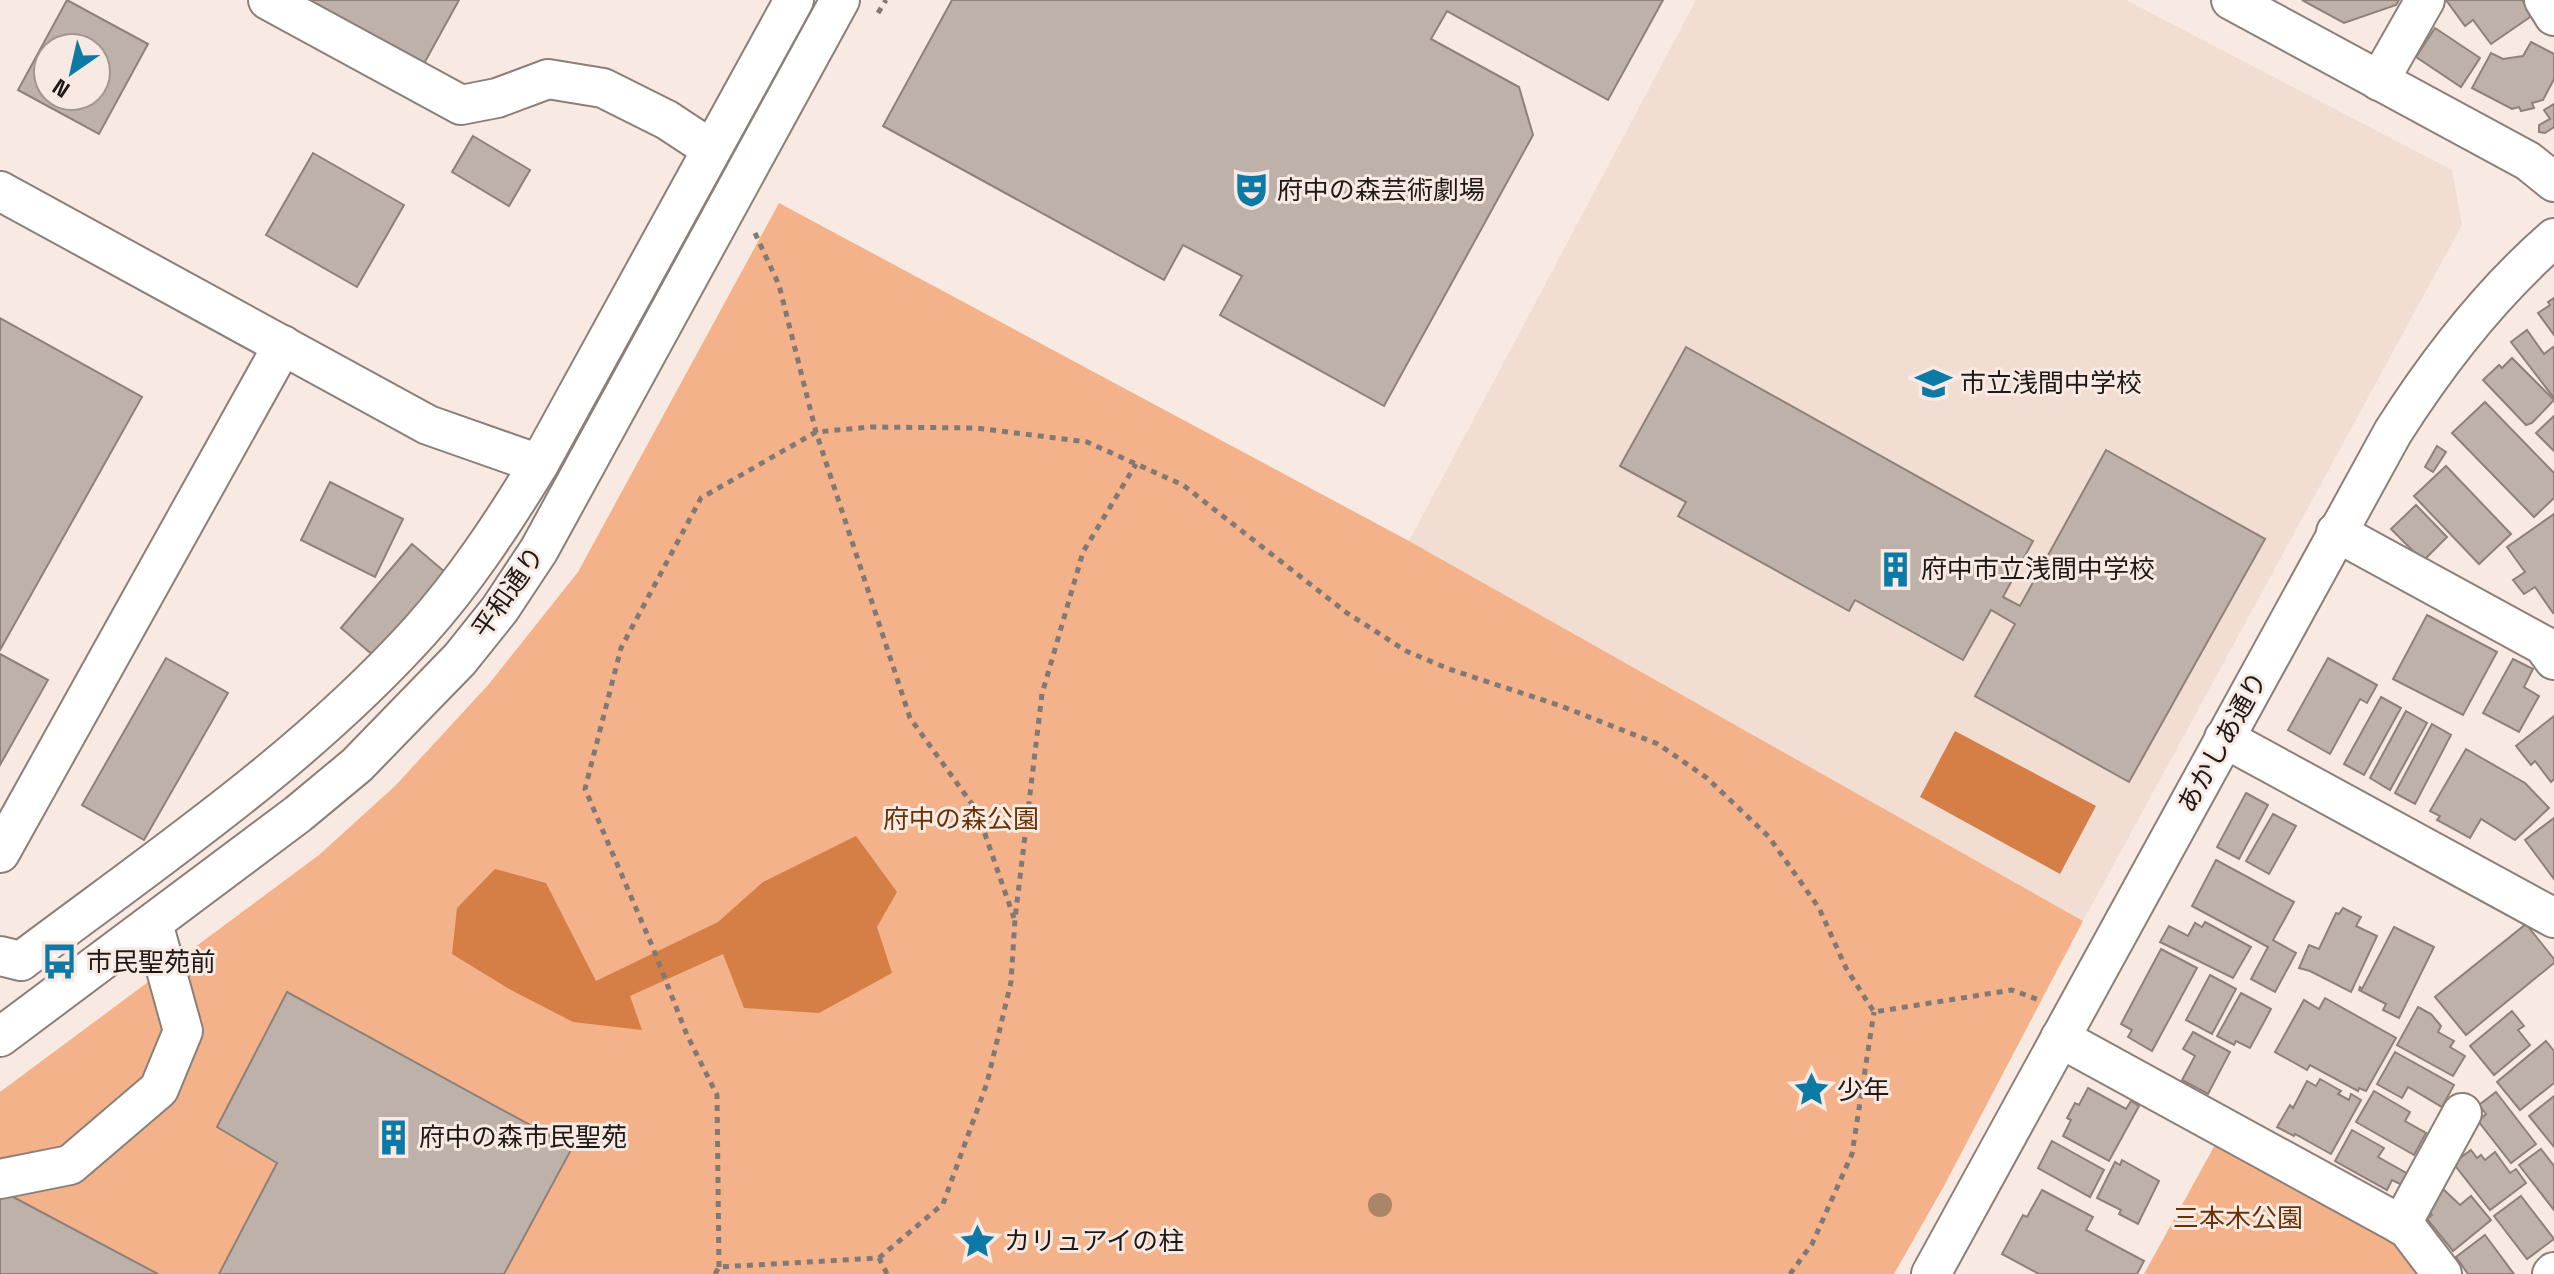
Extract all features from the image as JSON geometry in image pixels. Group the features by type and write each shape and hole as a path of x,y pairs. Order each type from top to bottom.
{"street":[{"path":"268,0 461,105 497,98 548,79 603,88 667,120 711,149"},
{"path":"0,956 21,961 264,778 341,710 418,633 463,579 503,524 539,464 794,0"},
{"name":"平和通り","path":"0,1037 298,814 357,765 460,659 500,609 539,550 840,0"},
{"path":"2231,0 2528,161 2554,182"},
{"path":"2379,81 2425,0"},
{"path":"2544,0 2554,16"},
{"path":"0,191 428,425 539,464"},
{"name":"あかしあ通り","path":"1931,1274 2393,432 2437,366 2484,308 2554,238"},
{"path":"0,853 283,345"},
{"path":"2336,532 2543,645 2554,660"},
{"path":"2224,738 2554,918"},
{"path":"0,1179 70,1165 159,1089 183,1031 153,923"},
{"path":"2067,1026 2407,1228 2442,1274"},
{"path":"2401,1225 2462,1113"}],"path":[{"path":"736,190 779,285 816,432 910,718 977,811 1015,919"},
{"path":"715,1274 719,1267 717,1095 687,1035 585,789 621,648 701,498 816,432 871,427 976,428 1087,442 1183,485 1347,613 1406,651 1658,744 1707,778 1769,837 1819,908 1846,968 1874,1012 1852,1154 1812,1244 1790,1274"},
{"path":"719,1267 879,1258 943,1204 987,1083 1011,982 1015,919 1042,694 1083,552 1136,464"},
{"path":"1874,1012 2012,990 2067,1026"},
{"path":"879,1258 887,1274"}],"shaded area":[{"name":"市立浅間中学校","path":"1696,0 2126,0 2452,170 2462,225 2083,921 1409,541"},
{"path":"1955,731 2096,806 2060,874 1920,797"},
{"path":"856,836 897,892 877,927 892,973 819,1013 744,1008 723,954 630,996 642,1030 573,1022 511,990 452,954 457,908 495,869 546,883 596,981 718,922 763,882"}],"green space":[{"name":"府中の森公園","path":"779,203 1409,541 2083,921 1944,1186 1894,1274 0,1274 0,1092 319,855 395,786 489,684 578,572"},
{"name":"三本木公園","path":"2216,1143 2396,1240 2422,1274 2144,1274"}],"building":[{"path":"67,0 148,44 112,110 112,32 50,32"},
{"path":"296,0 459,0 421,69"},
{"name":"府中の森芸術劇場","path":"952,0 1663,0 1608,100 1447,11 1431,39 1519,87 1533,135 1384,406 1220,315 1242,276 1183,245 1164,280 883,126"},
{"path":"2302,0 2399,0 2396,5 2344,23"},
{"path":"2446,0 2522,0 2533,15 2491,44 2473,20 2465,26"},
{"path":"2435,28 2480,58 2461,87 2416,57"},
{"path":"2531,42 2554,54 2554,79 2543,100 2532,103 2534,108 2521,111 2519,107 2512,109 2472,88 2491,53 2503,59 2523,56"},
{"path":"32,64 32,98 18,90"},
{"path":"2554,104 2554,127 2545,133 2539,132 2539,125 2550,119 2544,110"},
{"path":"58,112 111,112 99,134"},
{"path":"473,136 530,170 509,206 452,172"},
{"path":"313,153 404,205 357,287 266,235"},
{"path":"2554,298 2554,335 2538,313"},
{"path":"0,318 142,397 0,650"},
{"path":"2527,330 2544,354 2554,349 2554,398 2511,342"},
{"name":"府中市立浅間中学校","path":"1686,347 2033,541 2003,597 2020,606 2106,450 2265,539 2129,782 1975,696 2015,624 1991,610 1963,660 1855,600 1849,611 1678,516 1686,502 1620,466"},
{"path":"2512,358 2554,400 2532,423 2526,425 2483,380"},
{"path":"2485,402 2554,473 2554,498 2534,517 2452,433"},
{"path":"2554,416 2554,451 2536,433"},
{"path":"2437,446 2446,452 2433,472 2425,467"},
{"path":"2446,466 2511,534 2479,564 2414,496"},
{"path":"330,482 403,519 375,577 301,540"},
{"path":"2416,505 2447,537 2423,561 2391,529"},
{"path":"2554,514 2553,613 2535,587 2524,594 2513,580 2525,572 2507,547"},
{"path":"412,544 445,572 374,656 341,628"},
{"path":"2427,615 2497,652 2463,715 2393,679"},
{"path":"0,654 48,680 0,765"},
{"path":"166,658 228,693 144,840 82,805"},
{"path":"2328,658 2377,685 2367,703 2360,699 2330,754 2288,730"},
{"path":"2513,659 2533,669 2524,687 2539,696 2519,732 2483,713"},
{"path":"2381,697 2401,708 2364,775 2344,764"},
{"path":"2406,711 2427,723 2390,790 2370,778"},
{"path":"2554,716 2554,779 2551,782 2535,761 2531,765 2516,746"},
{"path":"2432,724 2451,735 2415,804 2395,793"},
{"path":"2466,749 2525,783 2549,808 2515,840 2481,819 2470,838 2437,820 2440,816 2430,811"},
{"path":"2246,793 2268,805 2239,859 2217,847"},
{"path":"2273,814 2296,826 2269,874 2246,861"},
{"path":"2554,818 2554,879 2525,840"},
{"path":"2216,860 2294,902 2273,940 2296,953 2275,992 2251,979 2268,947 2192,906"},
{"path":"2343,908 2361,917 2356,926 2377,936 2351,992 2299,968 2309,945 2319,949 2336,913 2339,914"},
{"path":"2205,922 2251,947 2233,978 2160,942 2169,926 2188,936 2195,923 2202,927"},
{"path":"2526,924 2554,963 2466,1035 2435,997"},
{"path":"2394,927 2434,947 2399,1018 2383,1010 2386,1004 2359,990"},
{"path":"2161,949 2197,968 2152,1051 2128,1037 2132,1030 2121,1024"},
{"path":"2210,975 2236,989 2212,1034 2186,1020"},
{"name":"府中の森市民聖苑","path":"287,992 572,1148 504,1274 219,1274 277,1163 217,1127"},
{"path":"2241,993 2271,1009 2250,1048 2236,1041 2234,1045 2217,1036"},
{"path":"2325,998 2396,1038 2366,1091 2359,1088 2358,1091 2310,1065 2307,1070 2275,1052 2304,1000 2319,1009"},
{"path":"2418,1007 2431,1014 2441,1026 2438,1032 2454,1041 2450,1047 2465,1056 2453,1076 2397,1045"},
{"path":"2512,1011 2524,1026 2518,1030 2530,1045 2494,1075 2470,1046"},
{"path":"2193,1032 2230,1052 2208,1094 2182,1080 2195,1056 2183,1049"},
{"path":"2546,1041 2554,1051 2554,1083 2520,1110 2497,1082"},
{"path":"2395,1052 2454,1085 2442,1107 2408,1087 2402,1098 2377,1084"},
{"path":"2320,1079 2341,1091 2338,1094 2349,1100 2351,1094 2361,1100 2331,1154 2277,1127 2290,1105 2293,1108 2307,1081 2316,1086"},
{"path":"2088,1088 2126,1109 2131,1101 2139,1106 2109,1161 2063,1136 2071,1120 2067,1118"},
{"path":"2374,1091 2410,1112 2405,1121 2426,1133 2414,1155 2356,1122"},
{"path":"2496,1092 2536,1144 2511,1163 2478,1121 2486,1114 2479,1105"},
{"path":"2554,1096 2554,1147 2529,1116"},
{"path":"2352,1130 2384,1148 2378,1157 2408,1174 2402,1185 2392,1180 2387,1190 2335,1161"},
{"path":"2052,1141 2104,1170 2090,1197 2038,1168"},
{"path":"2541,1149 2554,1166 2554,1210 2519,1165"},
{"path":"2471,1150 2477,1158 2481,1155 2485,1160 2495,1152 2510,1173 2516,1169 2526,1183 2490,1210 2453,1163"},
{"path":"2122,1160 2159,1181 2138,1224 2119,1214 2121,1210 2097,1198 2115,1162 2120,1165"},
{"path":"2442,1188 2460,1205 2471,1196 2491,1220 2453,1251 2427,1219 2432,1215 2427,1210 2435,1203 2430,1197"},
{"path":"0,1190 158,1274 0,1274"},
{"path":"2042,1190 2093,1217 2086,1230 2144,1261 2137,1274 2039,1274 2002,1254 2023,1215 2027,1217"},
{"path":"2521,1196 2554,1239 2527,1259 2494,1216"},
{"path":"2485,1235 2514,1274 2468,1274 2456,1257"}],"place":[{"name":"府中の森芸術劇場","path":"1251,190"},
{"name":"市立浅間中学校","path":"1934,383"},
{"name":"府中市立浅間中学校","path":"1895,569"},
{"name":"市民聖苑前","path":"60,962"},
{"name":"少年","path":"1811,1090"},
{"name":"府中の森市民聖苑","path":"393,1137"},
{"name":"カリュアイの柱","path":"978,1241"}]}
